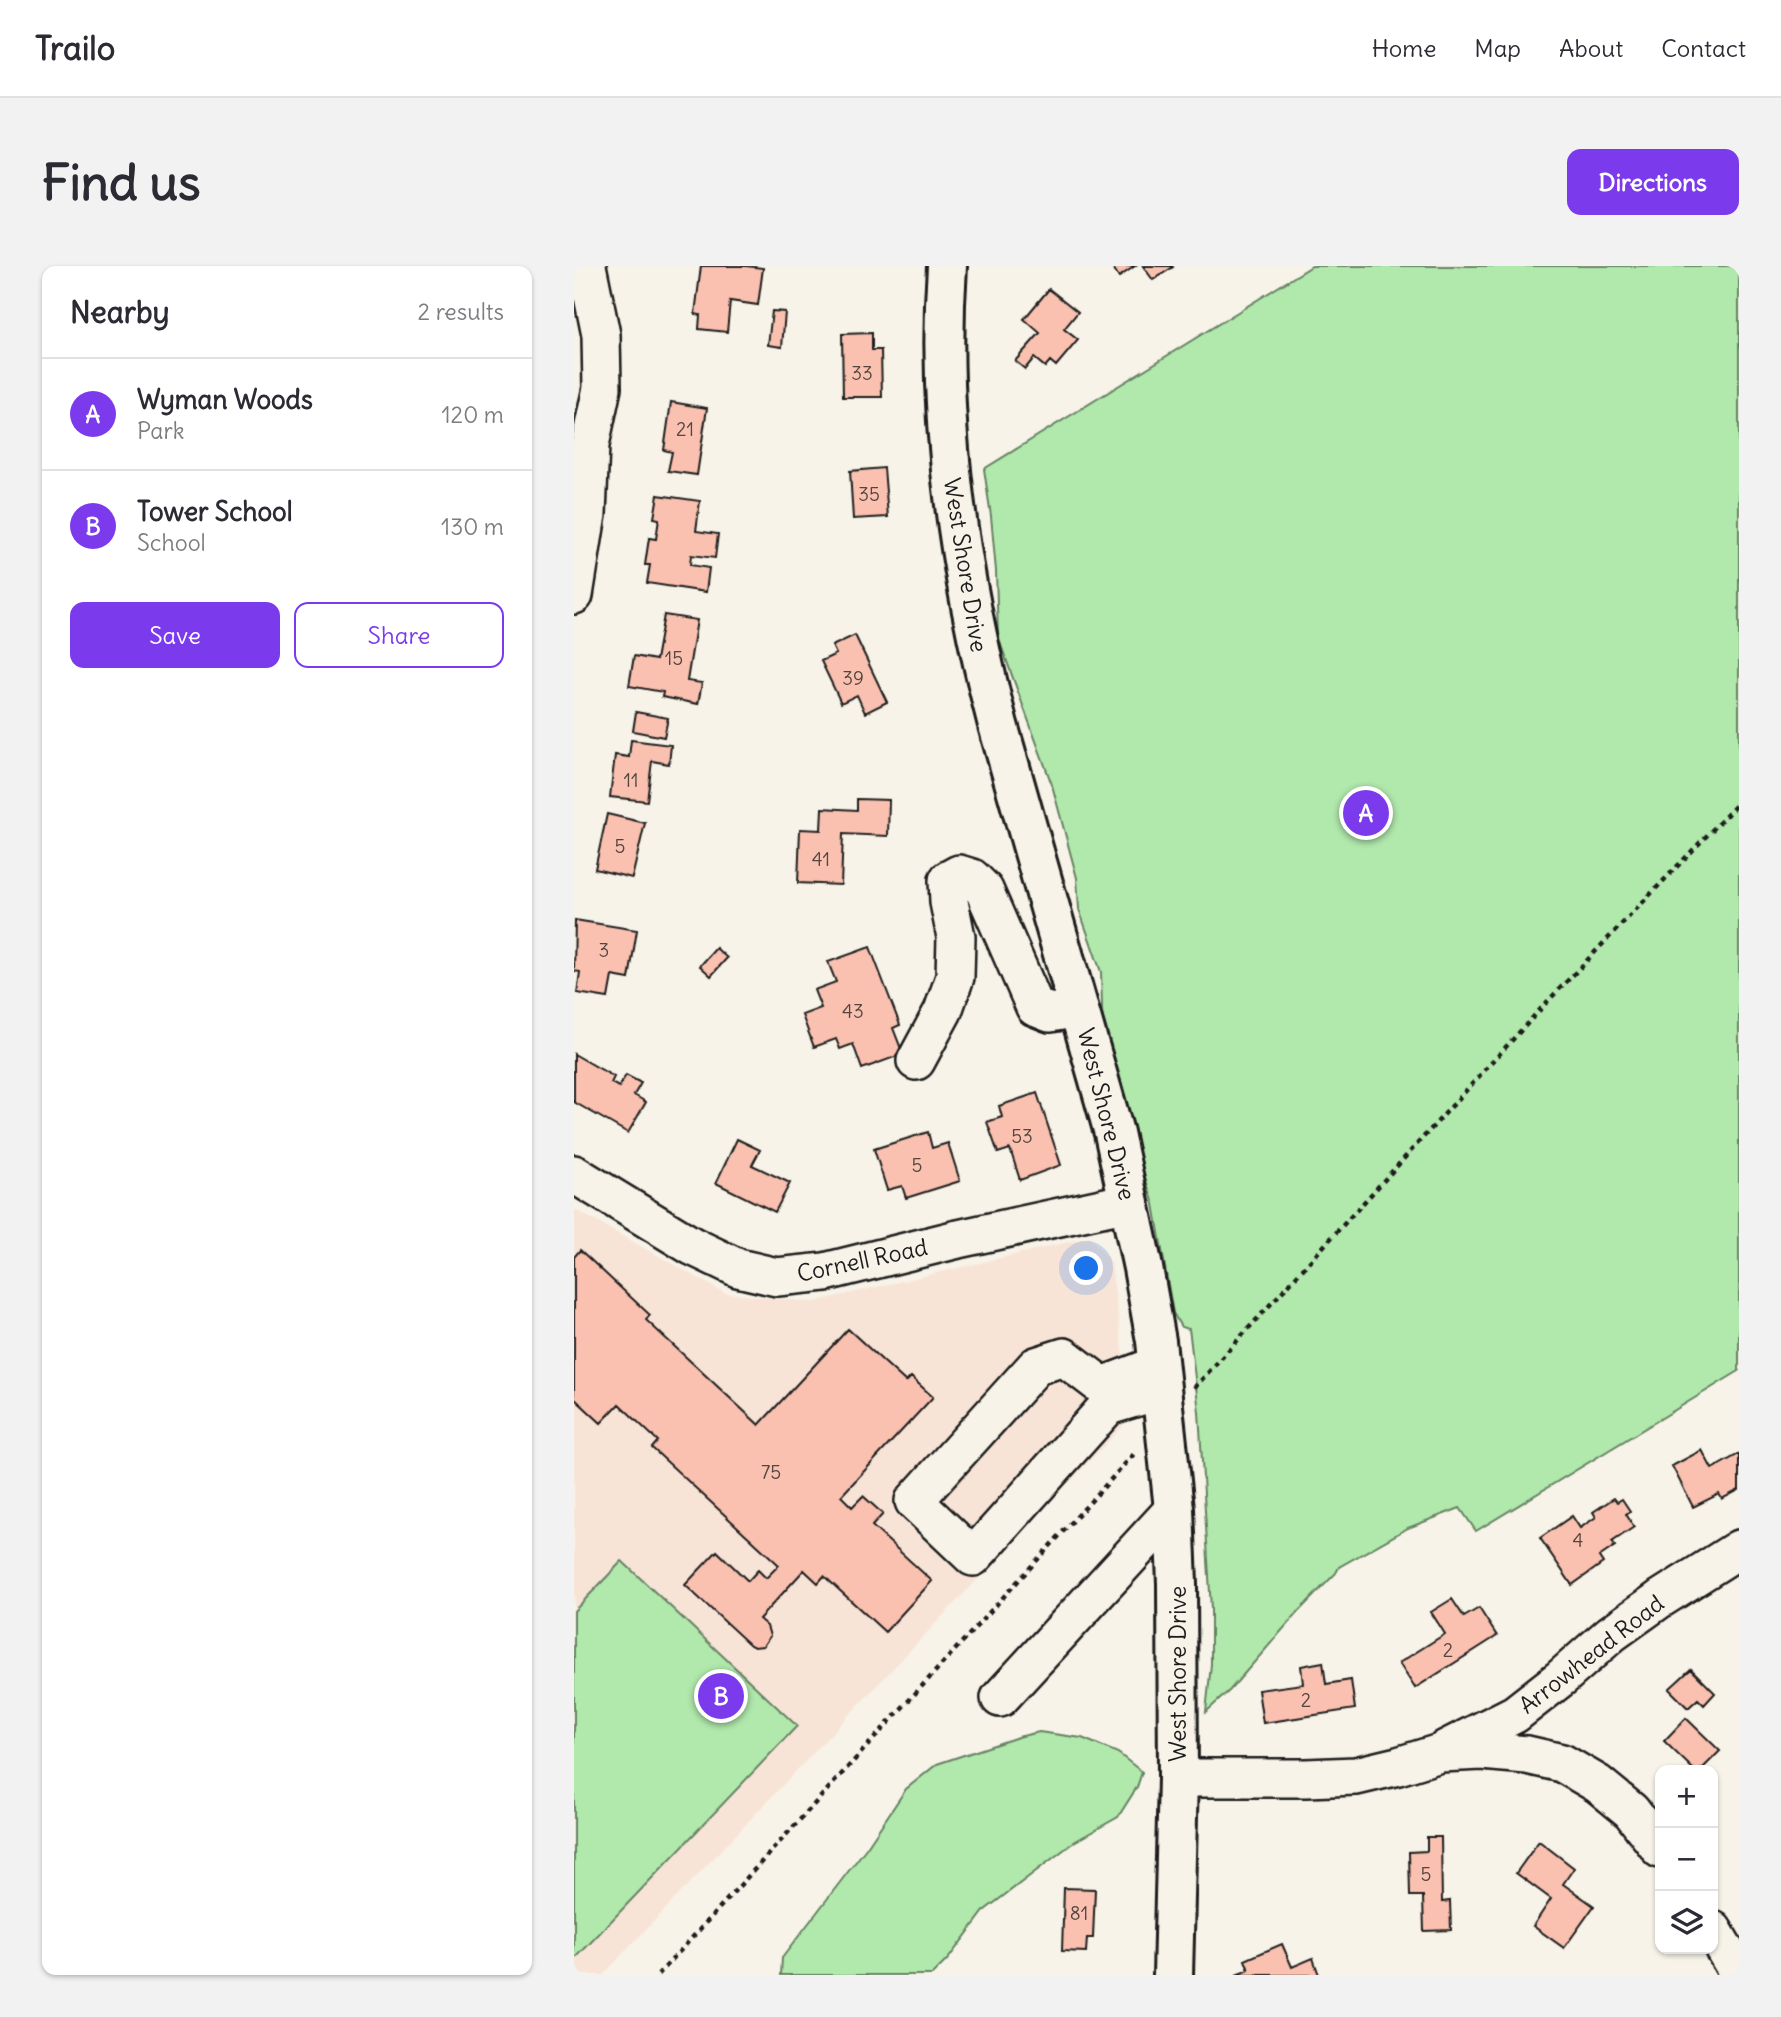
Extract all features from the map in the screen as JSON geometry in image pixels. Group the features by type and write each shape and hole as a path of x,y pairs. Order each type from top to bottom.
{"main road":[{"name":"West Shore Drive","path":"947,266 944,372 948,452 957,533 968,595 981,661 1114,1133 1143,1268 1160,1378 1174,1509 1178,1650 1173,1975"}],"street":[{"path":"574,595 587,514 582,443 602,388 601,335 587,266"},
{"path":"916,1061 943,1011 955,977 956,937 948,880 959,874 972,878 984,890 1035,1007 1050,1013 1079,1008"},
{"name":"Cornell Road","path":"575,1175 692,1245 738,1268 777,1277 825,1272 958,1239 1129,1202"},
{"path":"1065,1357 1102,1386 1160,1378 1108,1406 973,1558 914,1501 1036,1366 1065,1357"},
{"path":"1000,1698 1174,1509"},
{"name":"Arrowhead Road","path":"1440,1752 1515,1714 1611,1634 1739,1549"},
{"path":"1178,1778 1356,1776 1440,1752 1482,1751 1527,1755 1562,1763 1598,1784 1631,1811 1655,1842"},
{"path":"1718,1938 1739,1974"}],"shaded area":[{"path":"574,1209 725,1293 813,1302 1090,1237 1111,1262 1131,1417 603,1975 574,1975"}],"green space":[{"path":"1312,266 1739,266 1739,1371 1476,1531 1460,1508 1408,1528 1339,1567 1230,1690 1206,1712 1211,1664 1211,1609 1199,1412 1189,1329 1181,1327 1173,1313 1154,1204 1121,1108 1103,1039 1101,972 1079,909 1077,878 1052,785 998,637 996,571 984,469"},
{"path":"622,1561 797,1726 574,1960 574,1611"},
{"path":"1039,1732 1082,1738 1118,1753 1142,1772 1137,1787 1118,1817 1074,1842 985,1910 948,1959 932,1975 781,1975 782,1958 867,1847 906,1789 937,1764"}],"building":[{"path":"701,266 763,268 758,305 730,301 727,332 699,329 700,315 695,314"},
{"path":"1112,266 1135,266 1119,277"},
{"path":"1143,266 1172,266 1173,267 1153,280"},
{"path":"1049,289 1078,312 1064,329 1078,340 1056,366 1050,361 1045,367 1034,358 1025,369 1015,361 1040,333 1024,319"},
{"path":"772,311 785,312 782,347 768,345"},
{"path":"872,333 872,350 881,350 882,397 843,397 842,334"},
{"path":"671,402 707,408 697,475 668,471 672,452 664,450"},
{"path":"884,468 888,517 853,519 850,471"},
{"path":"658,495 700,501 696,531 718,534 715,558 691,555 690,565 709,568 706,592 647,583 650,565 645,565 649,538 656,539 659,519 654,518"},
{"path":"664,615 697,620 687,681 702,683 698,704 662,697 663,692 629,686 634,656 656,660"},
{"path":"855,635 887,702 865,713 857,695 841,703 821,661 836,654 832,646"},
{"path":"636,712 668,718 664,737 633,731"},
{"path":"631,740 671,745 669,764 652,761 647,801 610,797 615,755 629,757"},
{"path":"857,799 889,800 888,836 843,834 841,885 798,883 800,829 821,830 822,808 857,810"},
{"path":"607,814 645,823 632,878 595,869"},
{"path":"575,920 637,930 629,979 612,976 608,998 577,993 580,972 574,971"},
{"path":"870,947 900,1025 893,1028 903,1054 862,1069 853,1044 840,1049 836,1039 814,1047 802,1015 821,1008 814,990 836,982 828,962"},
{"path":"716,948 727,958 711,976 700,966"},
{"path":"574,1054 614,1077 611,1083 619,1087 626,1075 641,1083 634,1095 646,1102 628,1133 574,1102"},
{"path":"1037,1093 1061,1165 1020,1180 1010,1149 998,1153 987,1122 1002,1117 999,1106"},
{"path":"928,1132 932,1148 948,1143 960,1181 906,1198 902,1186 887,1190 874,1149"},
{"path":"737,1139 760,1150 752,1165 790,1183 775,1212 716,1183"},
{"path":"580,1250 650,1315 646,1320 759,1425 848,1329 906,1382 911,1377 933,1397 841,1496 852,1507 863,1496 883,1514 872,1526 932,1581 885,1632 824,1576 818,1583 804,1570 759,1619 767,1626 770,1636 763,1646 754,1647 685,1585 717,1551 748,1581 758,1570 766,1578 779,1565 652,1448 658,1441 619,1404 601,1423 574,1398 574,1257"},
{"path":"1702,1450 1712,1469 1739,1454 1739,1490 1722,1499 1719,1494 1693,1507 1672,1466"},
{"path":"1614,1498 1617,1502 1622,1499 1630,1511 1626,1514 1634,1527 1612,1542 1615,1546 1599,1557 1603,1563 1572,1585 1540,1538 1572,1516 1580,1528 1596,1517 1593,1512"},
{"path":"1452,1599 1464,1617 1479,1608 1497,1636 1415,1688 1399,1663 1445,1634 1431,1612"},
{"path":"1323,1662 1326,1684 1351,1680 1355,1709 1263,1723 1258,1690 1303,1684 1301,1666"},
{"path":"1691,1669 1715,1693 1704,1705 1698,1699 1688,1708 1669,1689"},
{"path":"1686,1718 1720,1751 1706,1765 1689,1765 1664,1741"},
{"path":"1427,1837 1441,1837 1442,1902 1450,1901 1451,1930 1424,1931 1423,1896 1410,1896 1409,1852 1427,1851"},
{"path":"1539,1841 1574,1868 1563,1884 1594,1906 1564,1948 1533,1926 1551,1899 1516,1873"},
{"path":"1064,1888 1095,1889 1093,1938 1087,1938 1086,1952 1062,1951"},
{"path":"1282,1944 1292,1967 1313,1958 1319,1975 1236,1975 1249,1970 1245,1960"}],"place":[{"name":"Wyman Woods","path":"1366,813"},
{"name":"Tower School","path":"721,1696"}]}
